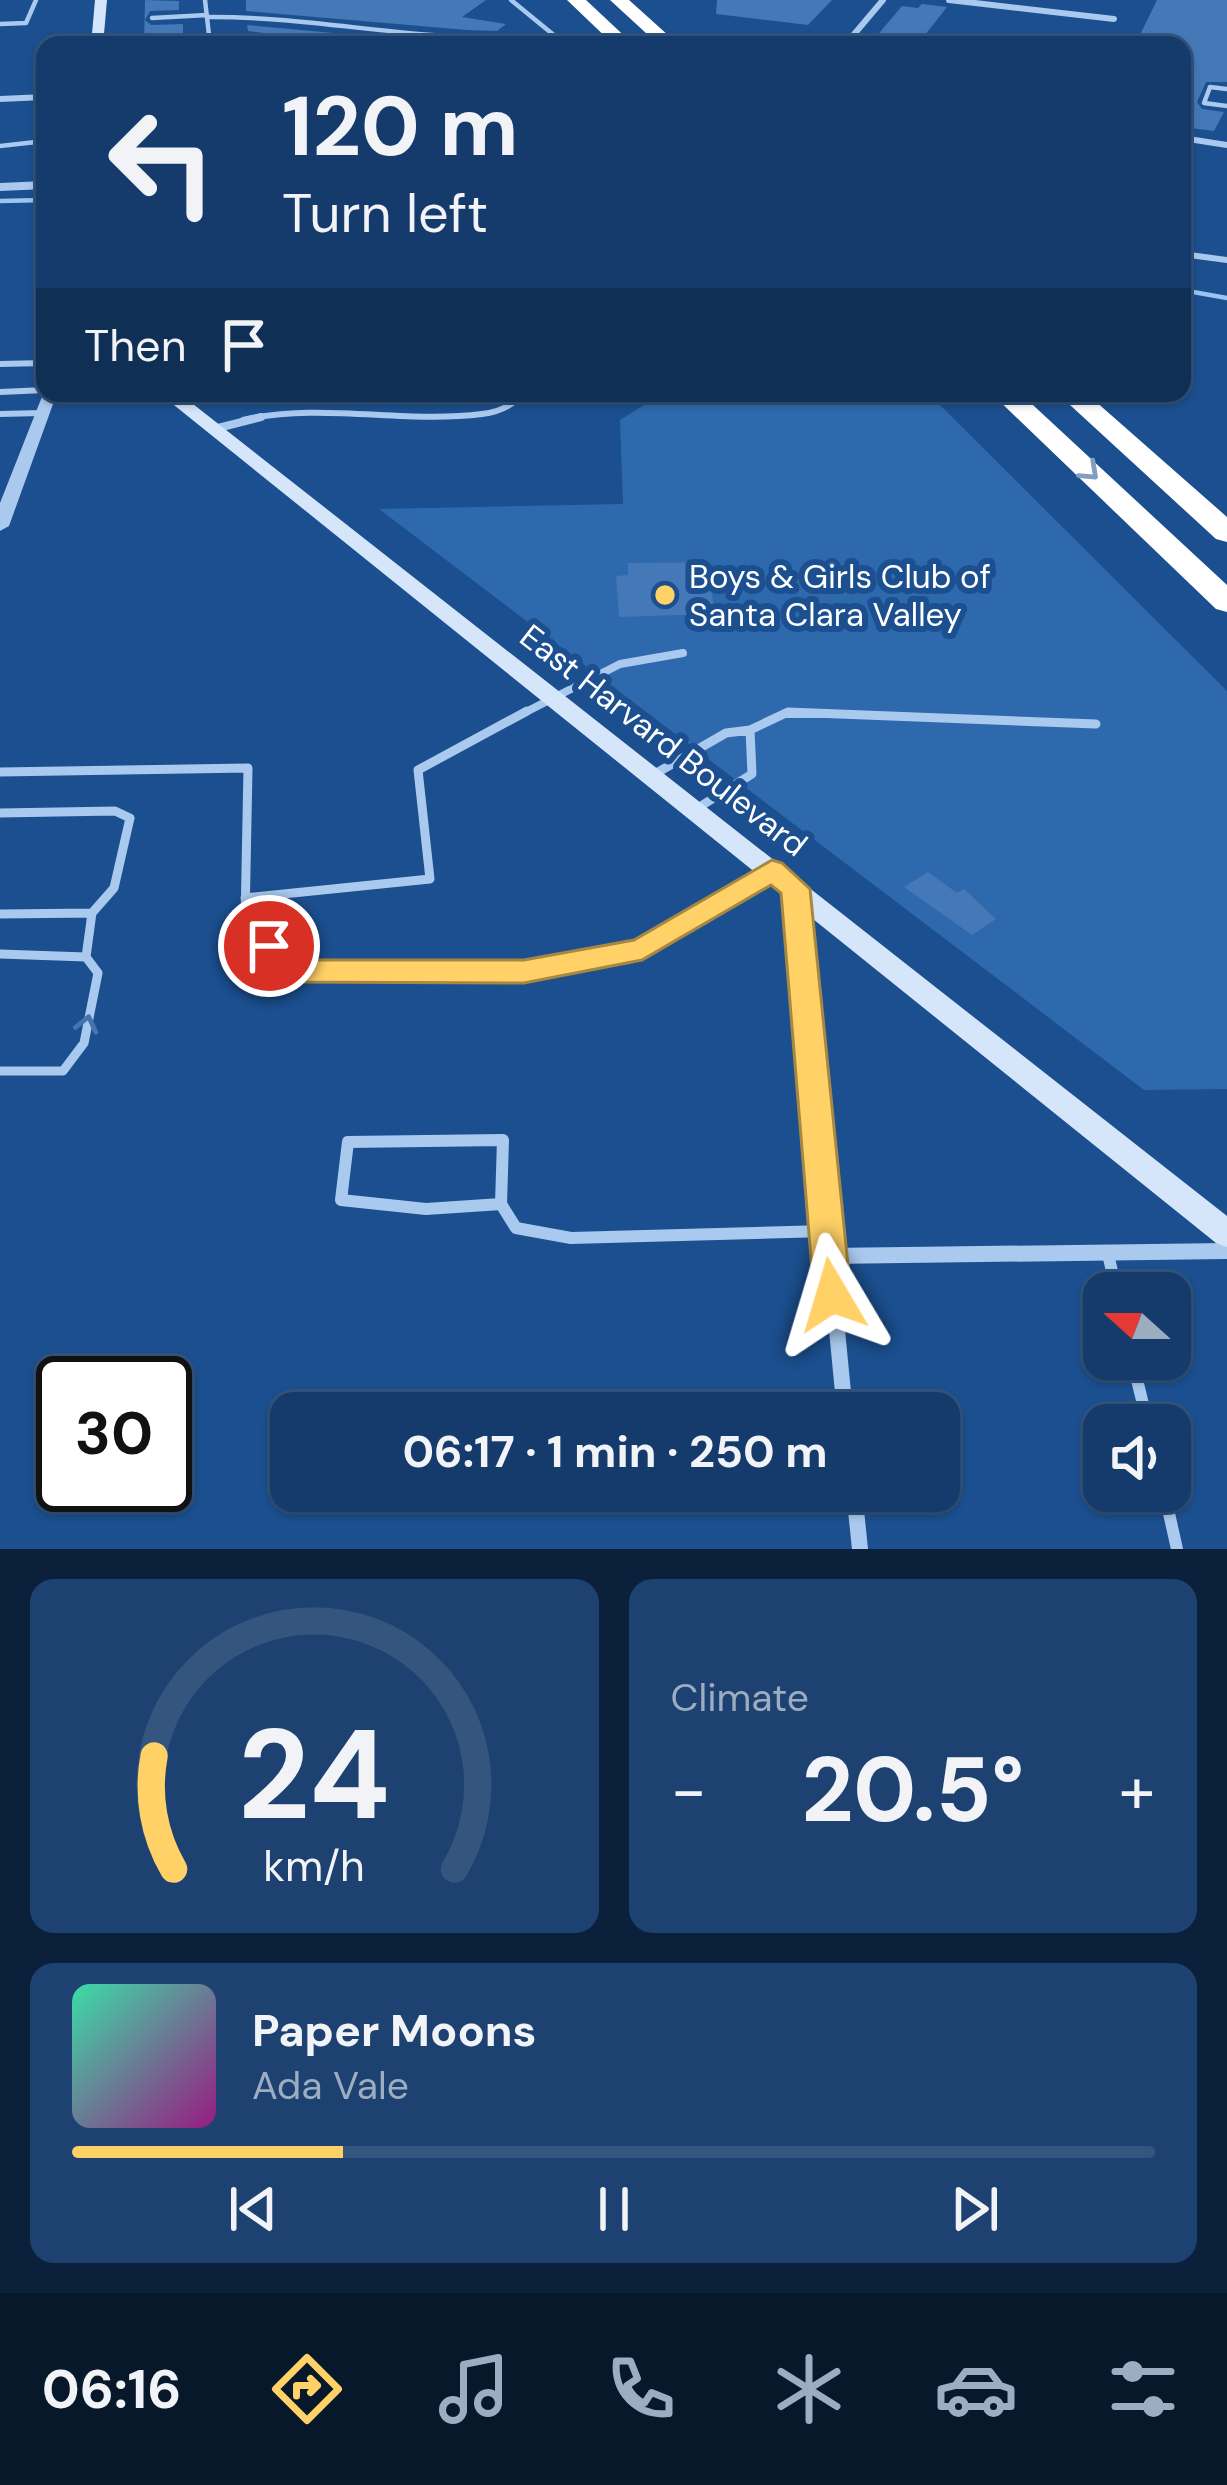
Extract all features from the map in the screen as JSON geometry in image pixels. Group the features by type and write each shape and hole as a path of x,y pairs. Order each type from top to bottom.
{"highway":[{"path":"577,0 616,36"},
{"path":"619,0 660,36"},
{"path":"1014,402 1227,602"},
{"path":"1080,402 1227,533"}],"main road":[{"path":"98,36 101,0"},
{"name":"East Harvard Boulevard","path":"180,402 1227,1234"}],"street":[{"path":"853,36 883,0"},
{"path":"949,0 1114,19"},
{"path":"0,99 36,97"},
{"path":"1191,139 1227,145"},
{"path":"0,187 36,185"},
{"path":"0,526 45,402"},
{"path":"784,880 843,1392"},
{"path":"828,1256 1227,1251"},
{"path":"856,1512 860,1549"}],"lane":[{"path":"0,24 26,23 36,0"},
{"path":"205,0 209,35 215,36"},
{"path":"511,0 553,35"},
{"path":"152,18 281,15 445,36"},
{"path":"544,36 553,35"},
{"path":"1227,89 1210,87 1204,103 1227,106"},
{"path":"0,146 36,142"},
{"path":"1191,255 1225,260 1227,245"},
{"path":"0,364 36,363"},
{"path":"0,392 36,392"},
{"path":"214,429 248,418 308,412 483,414 516,402"},
{"path":"0,414 42,413"},
{"path":"245,898 430,879 418,770 549,695 620,664 683,653"},
{"path":"651,777 726,734 750,730 788,712 1096,724"},
{"path":"693,811 752,774 750,730"},
{"path":"0,772 248,768 245,921 292,971 524,971 642,950 784,880"},
{"path":"0,813 115,811 130,818 114,887 92,913 86,957 98,973 84,1043 63,1071 0,1071"},
{"path":"0,914 92,913"},
{"path":"0,954 86,957"},
{"path":"501,1204 426,1209 341,1200 348,1142 503,1140 501,1204 516,1228 572,1238 825,1231"},
{"path":"1108,1254 1112,1272"},
{"path":"1169,1512 1178,1549"}],"shaded area":[{"path":"649,402 937,402 1227,691 1227,1089 1144,1090 379,509 623,504 620,420"}],"building":[{"path":"145,0 179,1 179,10 150,11 145,20 151,25 183,24 183,36 144,36"},
{"path":"246,0 486,0 462,17 506,24 497,31 467,30 246,11"},
{"path":"717,0 832,0 808,25 716,14"},
{"path":"1157,0 1227,0 1227,82 1206,82 1197,102 1202,109 1224,112 1214,131 1191,128 1191,36 1139,36"},
{"path":"922,4 947,7 924,36 877,36 902,6"},
{"path":"247,25 367,36 287,36 248,31"},
{"name":"Boys & Girls Club of Santa Clara Valley","path":"707,562 715,614 619,617 616,576 628,575 628,563"},
{"path":"928,872 957,893 964,889 996,919 972,935 904,887"}],"waterway":[{"path":"0,201 36,200"},
{"path":"1191,292 1227,298"}],"place":[{"name":"Boys & Girls Club of Santa Clara Valley","path":"665,595"}],"route":[{"path":"269,946 292,971 524,971 642,950 772,870 795,889 832,1295"}]}
